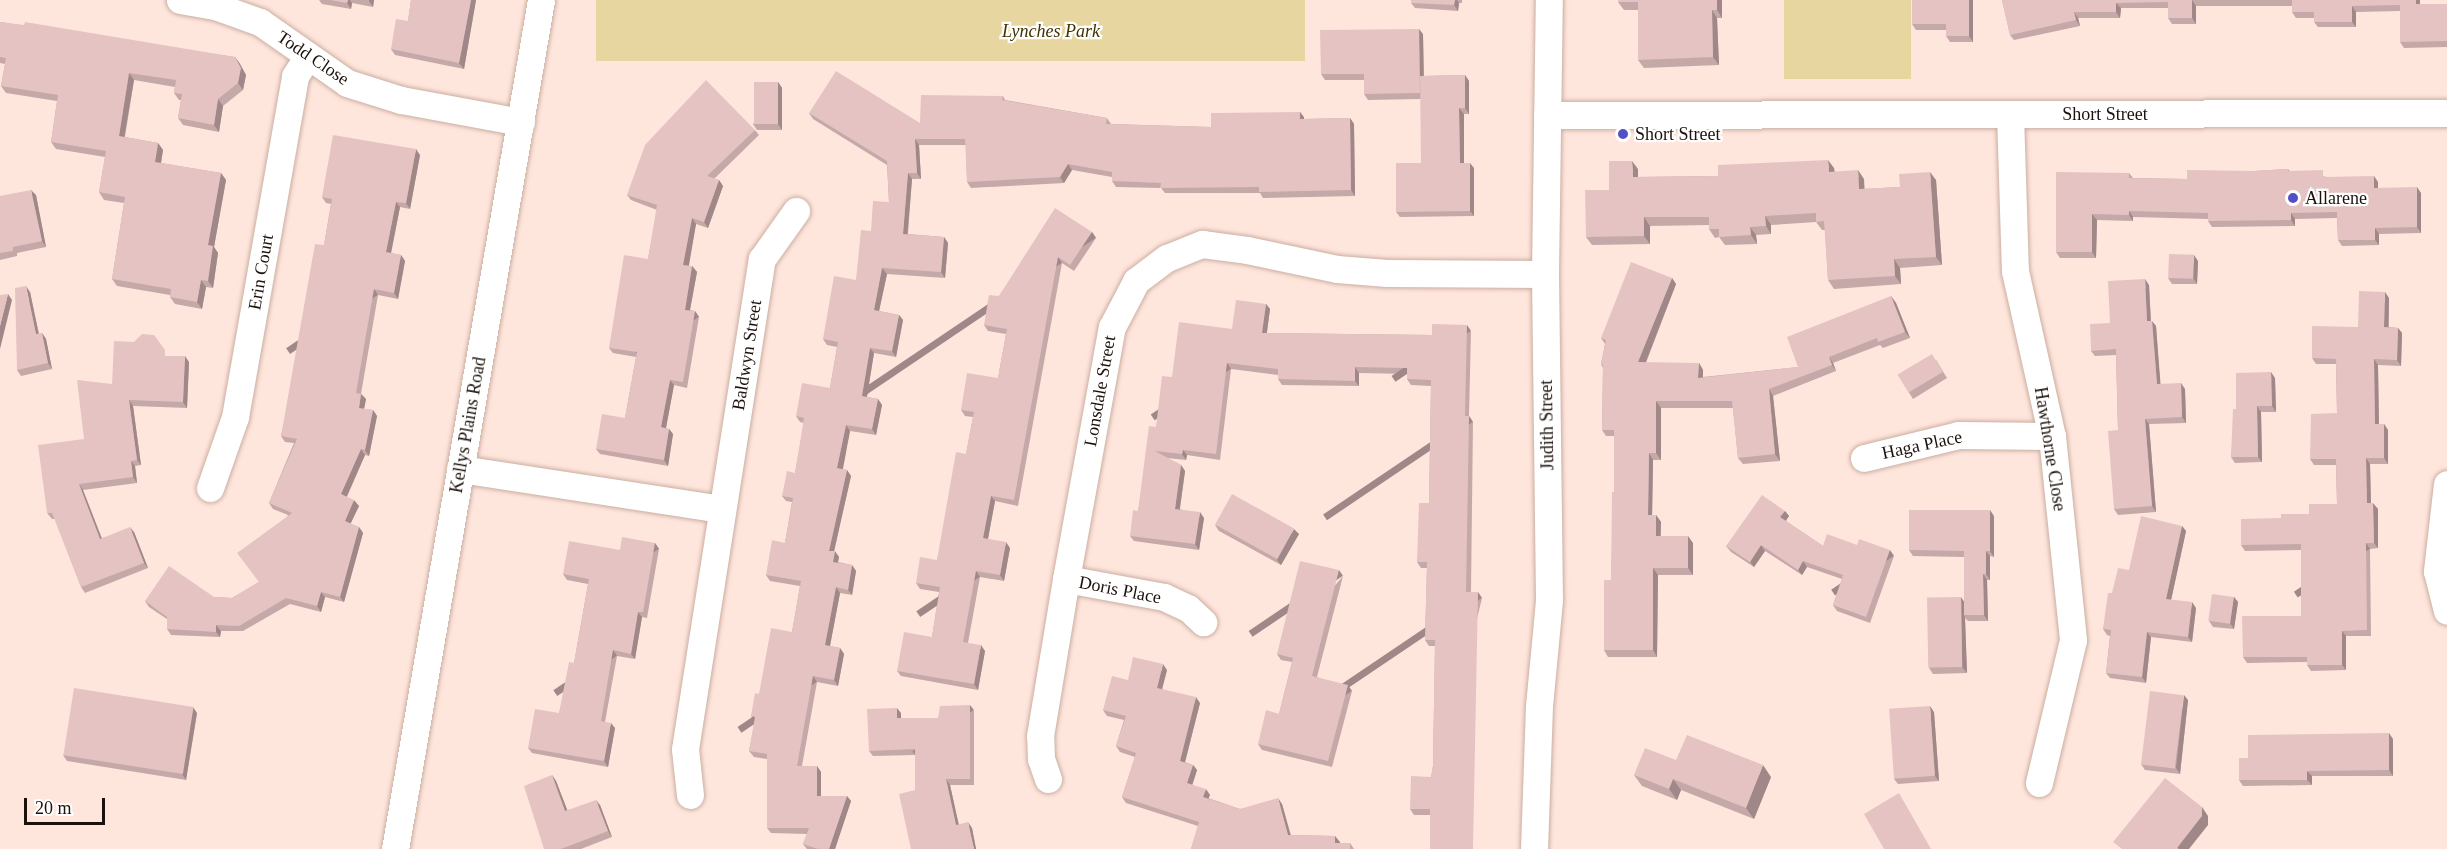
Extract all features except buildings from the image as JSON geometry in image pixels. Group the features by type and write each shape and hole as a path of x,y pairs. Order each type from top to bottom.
{"street":[{"name":"Todd Close","path":"180,0 218,7 260,21 347,83 401,100 521,122"},
{"name":"Kellys Plains Road","path":"395,849 541,0"},
{"name":"Judith Street","path":"1534,849 1539,706 1549,600 1545,274 1549,0"},
{"name":"Erin Court","path":"210,488 235,417 295,76 308,56"},
{"name":"Short Street","path":"1547,115 2447,113"},
{"name":"Hawthorne Close","path":"2010,114 2015,271 2052,436 2073,640 2039,783"},
{"name":"Baldwyn Street","path":"690,795 685,749 762,259 796,211"},
{"name":"Lonsdale Street","path":"1048,779 1041,759 1040,736 1066,579 1112,327 1136,281 1167,258 1202,244 1247,250 1337,269 1388,273 1545,274"},
{"name":"Haga Place","path":"1864,458 1958,435 2052,436"},
{"path":"460,469 722,509"},
{"path":"2447,484 2437,571 2447,611"},
{"name":"Doris Place","path":"1066,579 1164,597 1188,608 1203,622"}],"green space":[{"name":"Lynches Park","path":"596,0 1305,0 1305,61 596,61"},
{"path":"1784,0 1911,0 1911,79 1784,79"}],"place":[{"name":"Short Street","path":"1623,134"},
{"name":"Allarene","path":"2293,198"}]}
